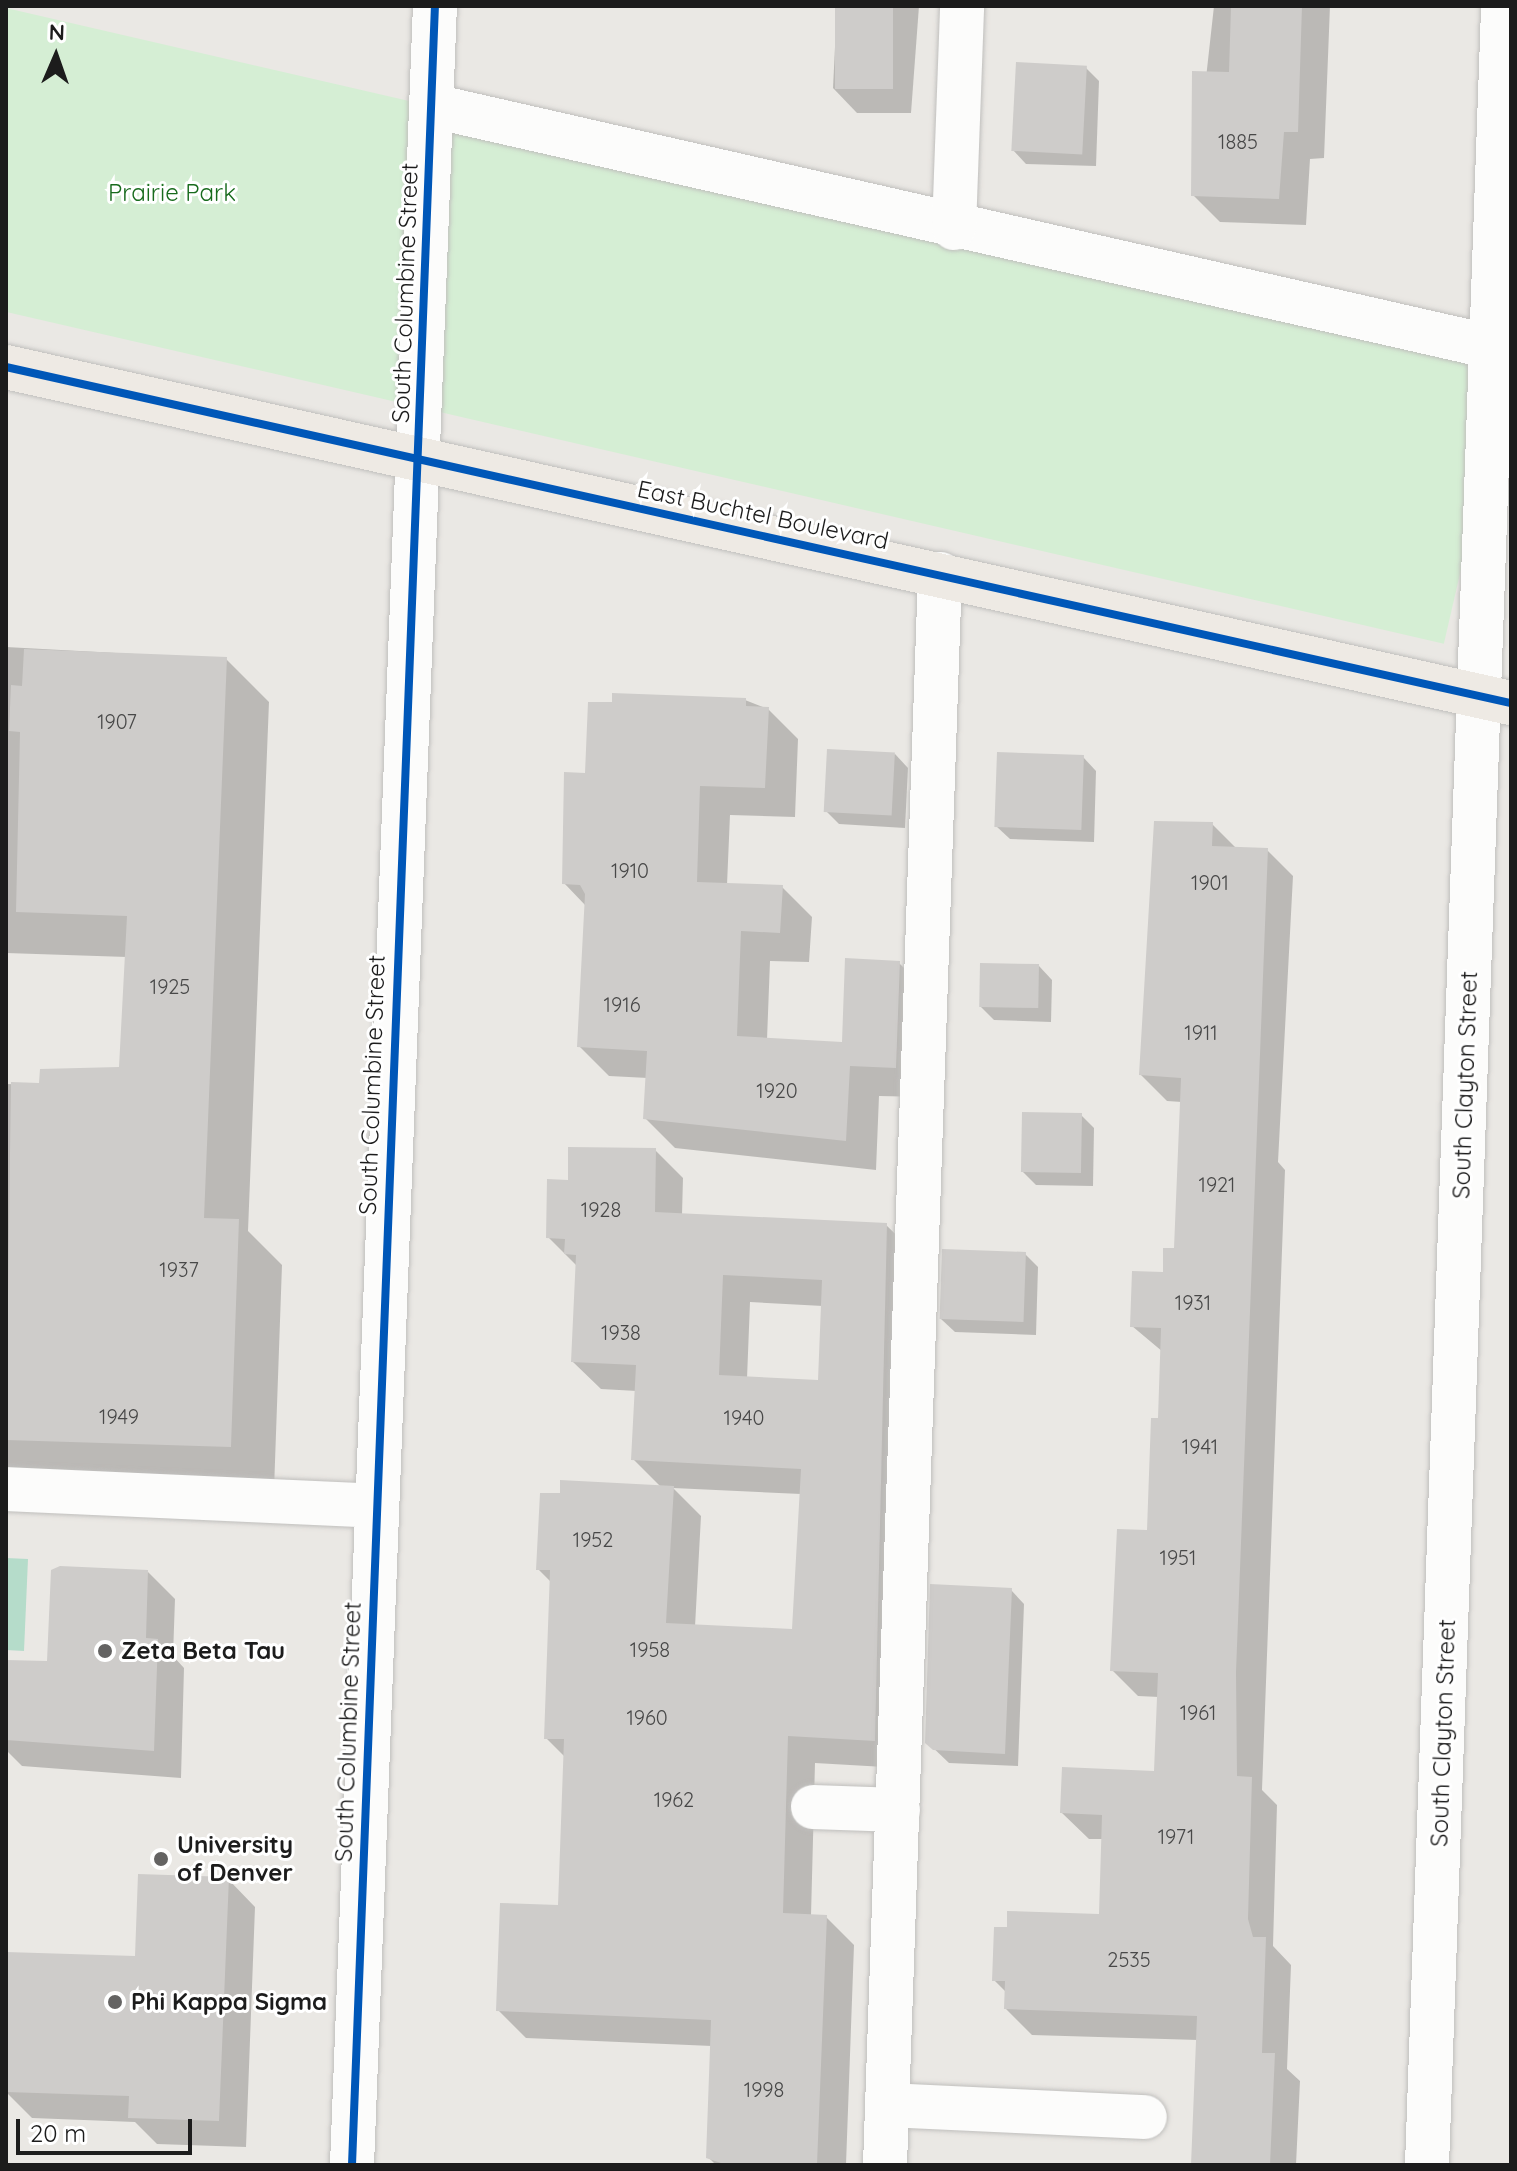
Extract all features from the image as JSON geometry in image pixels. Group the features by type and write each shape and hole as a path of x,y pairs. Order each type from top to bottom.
{"main road":[{"name":"East Buchtel Boulevard","path":"6,367 1495,699"}],"street":[{"name":"South Columbine Street","path":"352,2165 435,6"},
{"path":"954,228 962,6"},
{"name":"South Clayton Street","path":"1427,2165 1495,699 1492,347 1503,6"},
{"path":"433,106 954,228 1492,347"},
{"path":"885,2165 940,574"},
{"path":"6,1489 376,1506"},
{"path":"813,1807 898,1810"},
{"path":"888,2105 1145,2117"}],"green space":[{"name":"Prairie Park","path":"6,8 1510,355 1444,644 6,312"},
{"path":"6,1558 28,1559 24,1651 6,1650"}],"building":[{"path":"835,6 893,6 893,89 835,89"},
{"path":"1231,6 1302,6 1298,132 1284,132 1279,199 1191,196 1192,71 1229,72"},
{"path":"1016,62 1087,66 1082,155 1011,151"},
{"path":"24,649 227,657 204,1218 239,1219 231,1447 6,1440 11,1082 39,1083 40,1069 119,1067 127,916 16,912 20,732 9,731 11,685 22,686"},
{"path":"612,693 746,698 746,706 769,707 765,788 700,786 697,882 783,885 780,933 741,931 737,1036 842,1042 845,958 900,961 896,1068 850,1066 846,1141 643,1119 647,1051 577,1047 585,894 580,885 562,884 564,772 585,773 588,702 612,702"},
{"path":"827,749 895,753 892,815 824,812"},
{"path":"997,752 1084,755 1081,830 994,827"},
{"path":"1154,821 1213,822 1212,846 1268,848 1236,1672 1237,1776 1252,1777 1248,1919 1253,1937 1266,1937 1262,2053 1275,2053 1270,2165 1191,2165 1197,2016 1004,2009 1005,1981 992,1981 994,1927 1007,1927 1007,1911 1099,1914 1102,1815 1060,1813 1062,1767 1154,1771 1158,1673 1110,1671 1117,1529 1147,1530 1151,1418 1158,1418 1161,1328 1130,1327 1132,1271 1163,1272 1163,1248 1174,1248 1181,1078 1139,1075"},
{"path":"980,963 1039,964 1038,1008 979,1007"},
{"path":"1022,1112 1082,1113 1081,1173 1021,1172"},
{"path":"568,1147 656,1148 655,1212 887,1223 875,1741 788,1736 783,1913 827,1915 817,2165 727,2165 706,2158 711,2020 496,2011 500,1903 558,1905 564,1739 544,1739 550,1570 536,1570 540,1493 560,1493 560,1480 674,1486 666,1623 792,1629 801,1469 631,1460 636,1365 571,1362 576,1255 564,1254 565,1239 546,1238 547,1179 568,1180","holes":["723,1275 822,1280 818,1380 719,1375"]},
{"path":"942,1249 1026,1252 1024,1322 940,1319"},
{"name":"Zeta Beta Tau","path":"60,1566 148,1570 146,1638 158,1639 154,1751 6,1740 6,1660 47,1661 51,1570"},
{"path":"930,1584 1012,1588 1005,1754 933,1750 925,1743"},
{"name":"Phi Kappa Sigma","path":"138,1874 229,1877 219,2121 128,2118 129,2096 6,2092 6,1952 135,1956"}],"cycle path":[{"path":"352,2165 435,6"},
{"path":"6,367 1511,703"}],"place":[{"name":"Zeta Beta Tau","path":"105,1651"},
{"name":"University of Denver","path":"161,1859"},
{"name":"Phi Kappa Sigma","path":"115,2002"}]}
